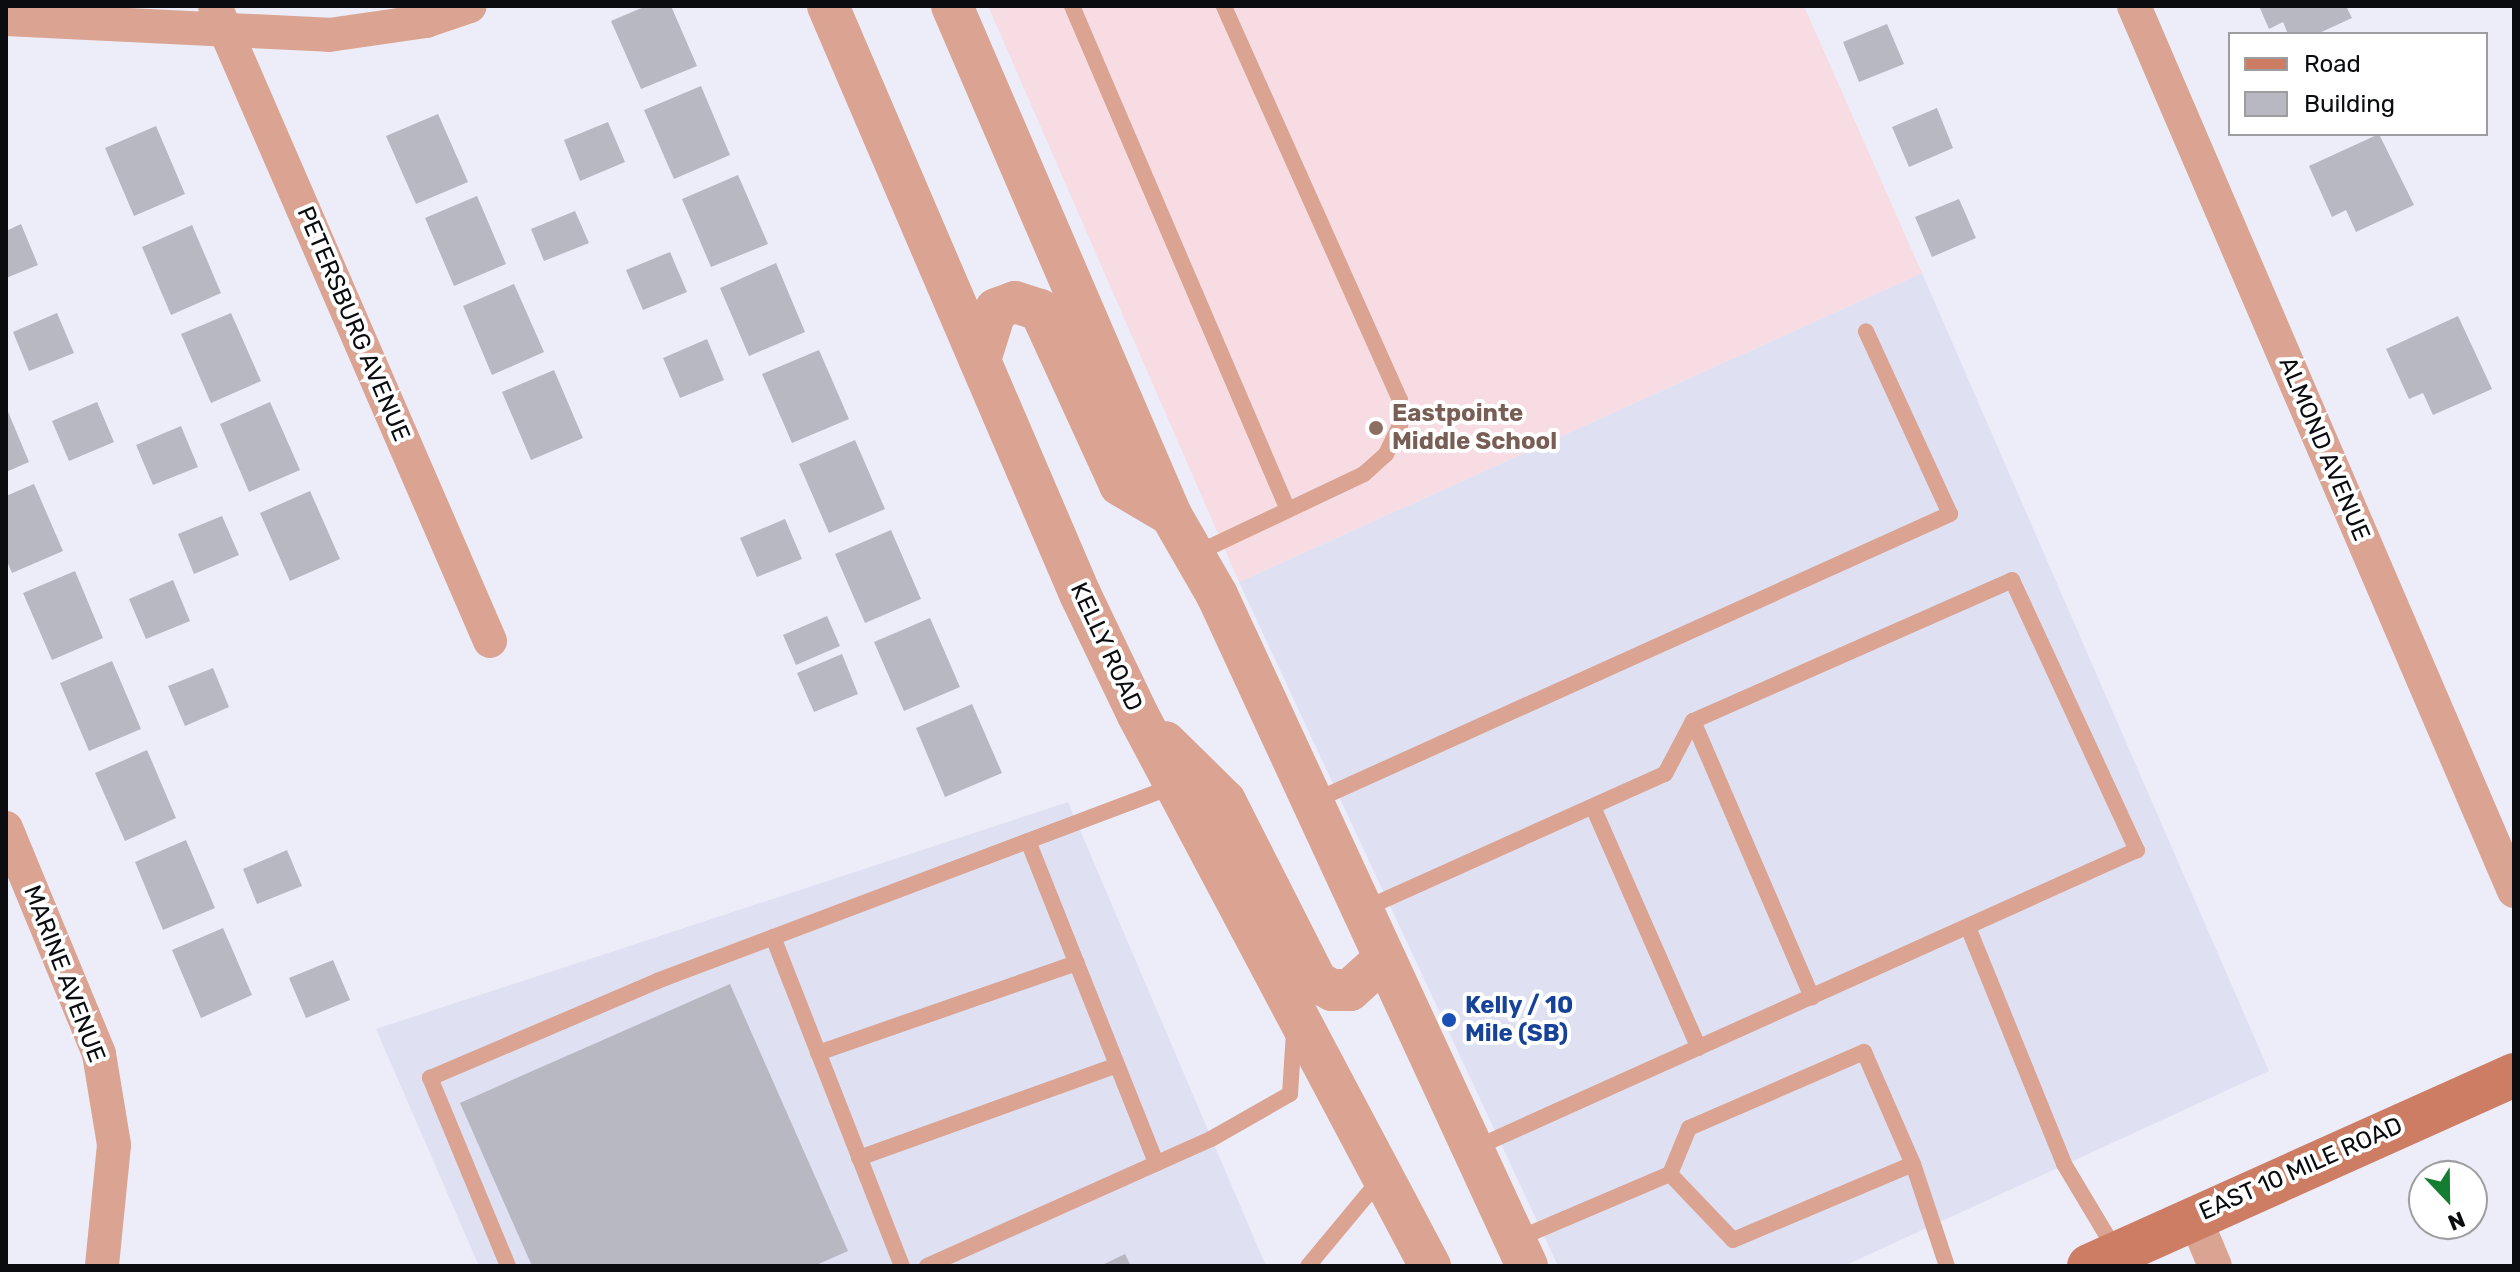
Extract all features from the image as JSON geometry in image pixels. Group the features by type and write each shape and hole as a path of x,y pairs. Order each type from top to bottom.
{"main road":[{"name":"EAST 10 MILE ROAD","path":"2103,1259 2514,1075"}],"street":[{"path":"6,19 221,18 329,35 379,31 470,6"},
{"name":"KELLY ROAD","path":"828,6 980,360 1138,715 1430,1266"},
{"path":"952,6 1171,515 1194,554 1313,801 1383,960 1521,1253"},
{"name":"ALMOND AVENUE","path":"2134,6 2514,891"},
{"name":"PETERSBURG AVENUE","path":"221,18 490,641"},
{"path":"980,360 996,309 1015,302 1040,310 1120,485 1171,515"},
{"path":"1138,715 1225,801 1317,982 1332,990 1350,990 1383,960"},
{"name":"MARINE AVENUE","path":"6,828 99,1054 114,1145 102,1266"},
{"path":"2194,1216 2215,1266"}],"lane":[{"path":"1072,6 1288,510"},
{"path":"1194,554 1364,474 1386,454 1400,425 1400,400 1224,6"},
{"path":"1313,801 1950,514 1866,331"},
{"path":"1362,910 1665,774 1693,721 2012,580 2137,850 1473,1149"},
{"path":"1693,721 1812,997"},
{"path":"508,1266 430,1078 773,937 1175,786"},
{"path":"1593,807 1699,1048"},
{"path":"1028,841 1156,1163"},
{"path":"1968,927 2103,1259"},
{"path":"773,937 902,1266"},
{"path":"818,1053 1077,963"},
{"path":"927,1266 1156,1163 1290,1094 1295,1014"},
{"path":"1521,1253 1670,1174 1689,1128 1864,1052 1913,1164 1947,1266"},
{"path":"859,1158 1117,1065"},
{"path":"1670,1174 1733,1240 1913,1164"},
{"path":"1308,1266 1384,1175"}],"shaded area":[{"name":"Eastpointe Middle School","path":"988,6 1804,6 1922,273 1239,582"},
{"path":"1922,273 2269,1071 1844,1266 1558,1266 1239,582"},
{"path":"1068,802 1266,1266 479,1266 376,1029"}],"building":[{"path":"646,6 671,6 697,66 641,89 611,21"},
{"path":"2259,6 2346,6 2352,18 2321,32 2287,32 2283,22 2269,29"},
{"path":"1887,24 1904,64 1859,82 1843,42"},
{"path":"701,86 730,155 674,179 644,110"},
{"path":"1937,108 1953,148 1909,167 1892,127"},
{"path":"438,114 468,182 416,204 386,136"},
{"path":"608,122 625,162 580,181 564,140"},
{"path":"156,126 185,194 134,216 105,148"},
{"path":"2380,136 2414,205 2356,232 2346,210 2332,217 2309,166"},
{"path":"738,175 768,244 711,267 682,199"},
{"path":"477,196 506,264 454,286 425,218"},
{"path":"1959,199 1976,238 1932,257 1915,217"},
{"path":"575,211 589,243 544,261 531,229"},
{"path":"21,224 38,265 6,278 6,231"},
{"path":"192,225 221,293 171,315 142,247"},
{"path":"670,252 687,292 643,310 626,270"},
{"path":"776,263 805,332 749,356 720,288"},
{"path":"514,284 544,352 492,375 463,306"},
{"path":"57,313 74,353 29,371 13,332"},
{"path":"231,313 261,381 211,403 181,334"},
{"path":"2458,316 2492,389 2433,415 2423,393 2409,399 2386,349"},
{"path":"707,339 724,380 680,398 663,358"},
{"path":"819,350 849,419 792,443 762,374"},
{"path":"554,370 583,438 531,460 502,392"},
{"path":"97,402 114,442 69,461 52,421"},
{"path":"270,402 300,470 249,492 220,424"},
{"path":"6,407 29,462 6,472"},
{"path":"181,426 198,467 153,485 136,445"},
{"path":"855,440 885,509 829,533 799,464"},
{"path":"34,484 63,551 12,573 6,559 6,496"},
{"path":"310,491 340,559 290,581 260,513"},
{"path":"222,516 239,555 194,574 178,534"},
{"path":"785,519 802,559 757,577 740,538"},
{"path":"891,530 921,599 865,623 835,554"},
{"path":"75,571 103,638 52,660 23,593"},
{"path":"173,580 190,621 146,639 129,599"},
{"path":"827,616 840,646 796,665 783,635"},
{"path":"930,618 960,687 904,711 874,642"},
{"path":"842,654 858,694 814,712 797,673"},
{"path":"112,661 141,729 89,751 60,683"},
{"path":"213,668 229,707 185,726 168,686"},
{"path":"972,704 1002,773 945,797 916,728"},
{"path":"147,750 176,818 125,841 95,773"},
{"path":"186,840 215,908 163,930 135,862"},
{"path":"287,850 302,886 257,904 243,869"},
{"path":"223,928 252,995 201,1018 172,950"},
{"path":"333,960 350,1000 306,1018 289,978"},
{"path":"730,984 848,1251 814,1266 532,1266 460,1103"},
{"path":"1125,1254 1131,1266 1100,1266"}],"place":[{"name":"Eastpointe Middle School","path":"1376,428"},
{"name":"Kelly / 10 Mile (SB)","path":"1449,1020"}]}
